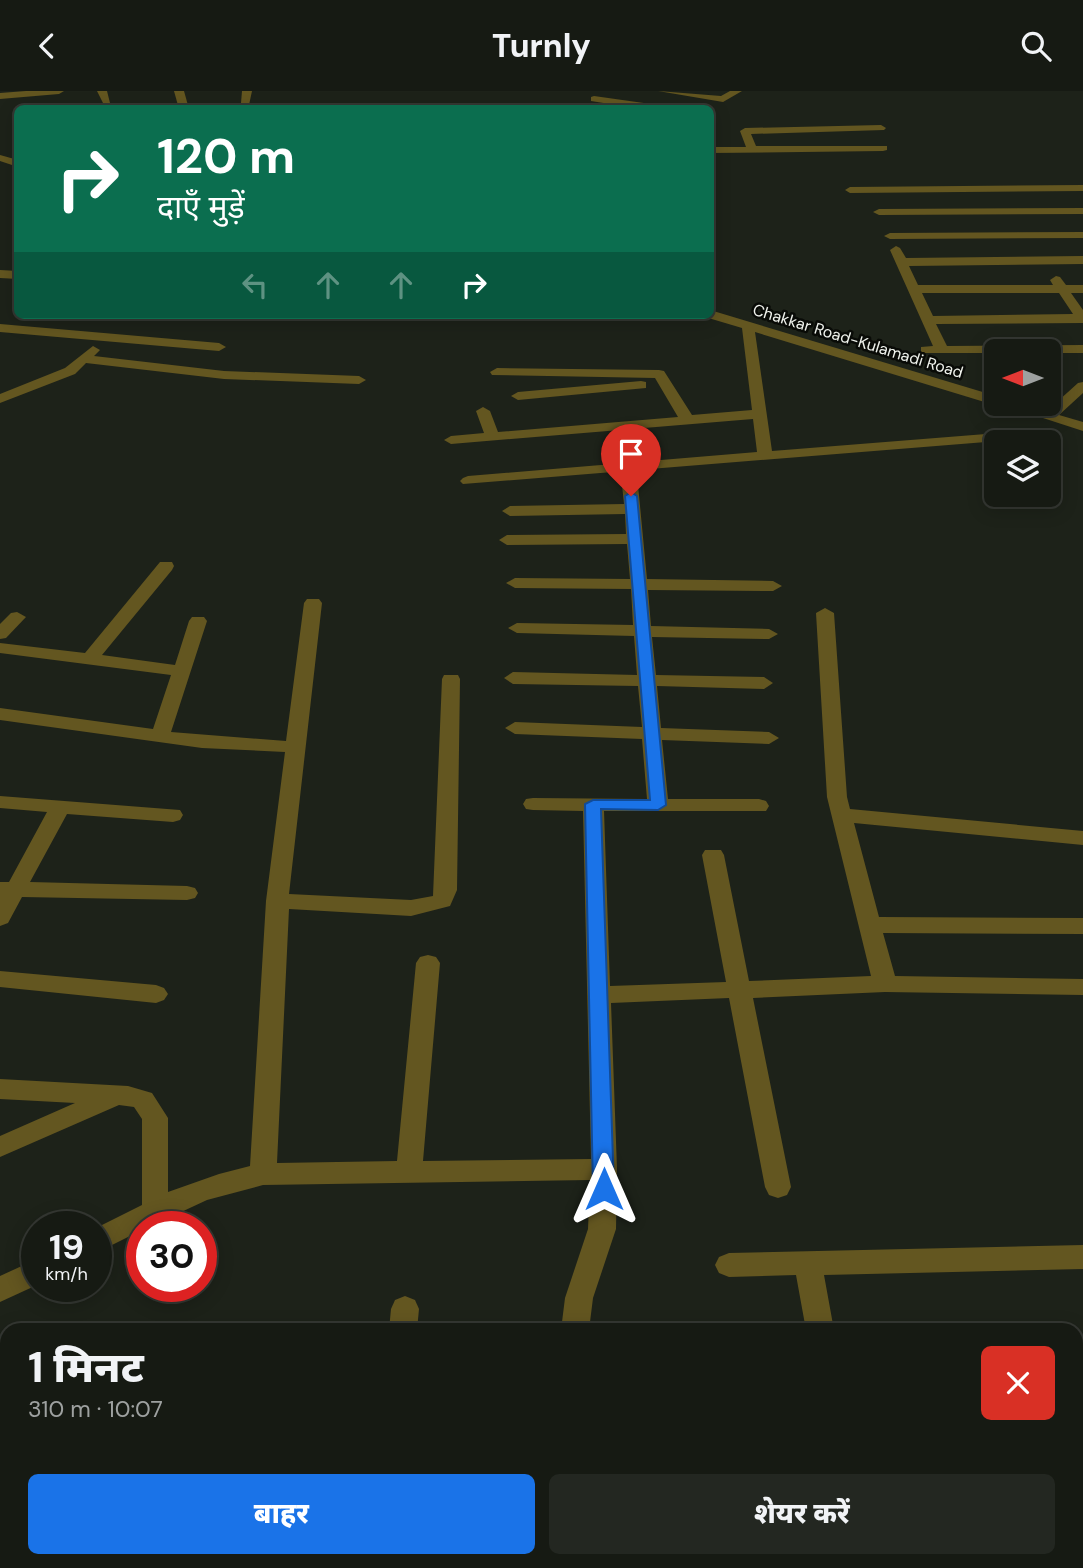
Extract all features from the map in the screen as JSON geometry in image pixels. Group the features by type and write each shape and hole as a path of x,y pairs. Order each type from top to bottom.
{"street":[{"path":"0,96 35,97 59,91"},
{"path":"102,91 108,105"},
{"path":"246,103 247,91"},
{"path":"606,91 590,101 628,105"},
{"path":"663,91 723,99 737,91"},
{"path":"752,149 745,131 881,128"},
{"path":"714,150 883,148"},
{"path":"993,188 1083,318"},
{"path":"850,190 1083,188"},
{"path":"869,190 942,350"},
{"path":"879,212 1083,211"},
{"path":"890,236 1083,235"},
{"path":"902,262 1083,260"},
{"path":"914,289 1083,289"},
{"name":"Chakkar Road-Kulamadi Road","path":"714,315 984,397"},
{"path":"928,320 1083,318"},
{"path":"748,325 765,457"},
{"path":"0,328 219,347"},
{"path":"0,399 65,373 106,338"},
{"path":"926,350 1083,349"},
{"path":"83,359 224,375 359,380"},
{"path":"497,372 659,374 688,421"},
{"path":"518,395 665,384"},
{"path":"1060,407 1083,386"},
{"path":"483,411 493,437"},
{"path":"451,440 760,414"},
{"path":"1049,417 1083,427"},
{"path":"468,481 984,438"},
{"path":"630,485 658,805"},
{"path":"510,511 632,509"},
{"path":"507,540 634,539"},
{"path":"90,659 166,566"},
{"path":"515,583 773,586"},
{"path":"262,1174 277,901 313,603"},
{"path":"825,613 831,732 841,815 885,984"},
{"path":"0,634 17,617"},
{"path":"160,737 198,621"},
{"path":"517,628 769,634"},
{"path":"0,648 182,671"},
{"path":"513,678 764,683"},
{"path":"277,901 411,908 427,907 442,901 446,890 451,679"},
{"path":"0,714 219,744 295,747"},
{"path":"515,728 769,738"},
{"path":"0,802 173,815"},
{"path":"533,804 759,806"},
{"path":"576,1323 579,1299 602,1229 604,1169 593,804"},
{"path":"0,918 8,890 61,805"},
{"path":"841,815 1083,838"},
{"path":"713,855 778,1187"},
{"path":"8,890 187,893"},
{"path":"868,925 1083,926"},
{"path":"409,1172 428,963"},
{"path":"0,979 156,995"},
{"path":"597,995 885,984 1083,987"},
{"path":"0,1089 117,1095 143,1100 155,1118 156,1211 233,1178 262,1174 604,1169"},
{"path":"0,1147 117,1095"},
{"path":"729,1265 1083,1257"},
{"path":"808,1263 819,1323"},
{"path":"0,1290 21,1279"}],"route":[{"path":"604,1189 593,804 658,805 631,496"}]}
